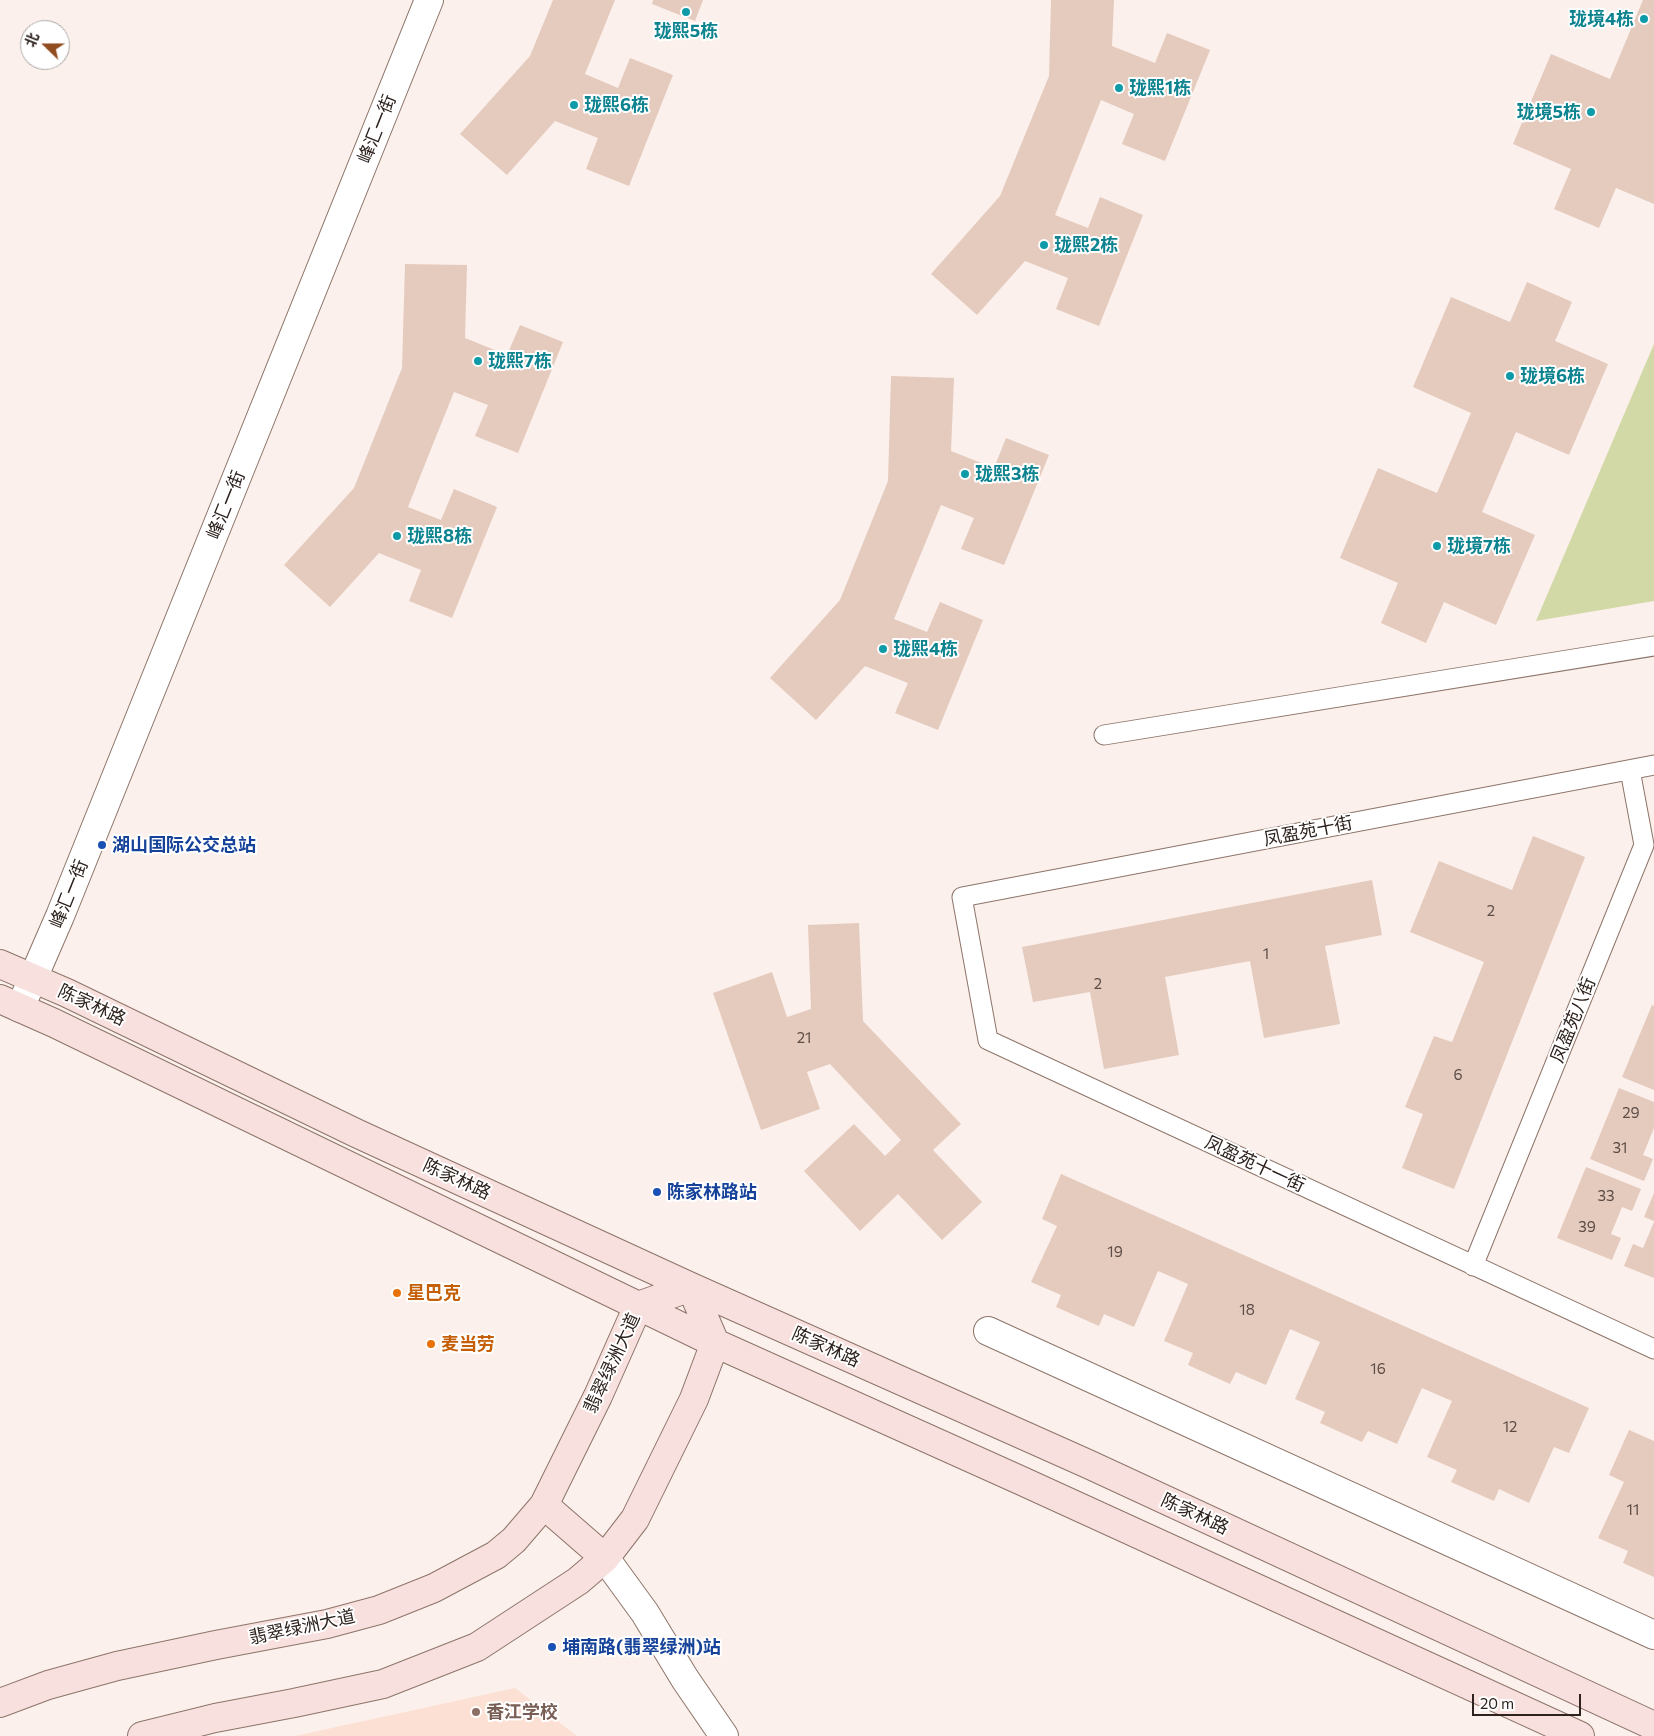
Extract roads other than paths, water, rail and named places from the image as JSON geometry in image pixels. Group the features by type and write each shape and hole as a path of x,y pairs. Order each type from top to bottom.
{"main road":[{"name":"陈家林路","path":"0,964 67,993 365,1137 1079,1460 1654,1726"},
{"name":"陈家林路","path":"10,1004 54,1023 716,1343 1580,1736"},
{"name":"翡翠绿洲大道","path":"0,1703 48,1685 117,1666 327,1624 379,1610 434,1588 496,1555 514,1540 544,1505 598,1396 638,1306 691,1286"},
{"path":"142,1736 215,1718 294,1704 383,1684 477,1647 578,1581 605,1558 635,1519 690,1407 716,1343 691,1286"},
{"path":"544,1505 605,1558"}],"street":[{"name":"峰汇一街","path":"10,1004 33,979 60,916 429,0"},
{"path":"988,1331 1654,1635"},
{"path":"605,1558 645,1613 685,1680 724,1736"}],"lane":[{"path":"1104,735 1654,646"},
{"name":"凤盈苑十街","path":"962,897 1654,766"},
{"name":"凤盈苑八街","path":"1473,1266 1644,845 1630,770"},
{"name":"凤盈苑十一街","path":"962,897 988,1040 1654,1349"}],"place":[{"name":"珑熙5栋","path":"686,12"},
{"name":"珑境4栋","path":"1644,19"},
{"name":"珑熙1栋","path":"1119,88"},
{"name":"珑熙6栋","path":"574,105"},
{"name":"珑境5栋","path":"1591,112"},
{"name":"珑熙2栋","path":"1044,245"},
{"name":"珑熙7栋","path":"478,361"},
{"name":"珑境6栋","path":"1510,376"},
{"name":"珑熙3栋","path":"965,474"},
{"name":"珑熙8栋","path":"397,536"},
{"name":"珑境7栋","path":"1437,546"},
{"name":"珑熙4栋","path":"883,649"},
{"name":"湖山国际公交总站","path":"102,845"},
{"name":"陈家林路站","path":"657,1192"},
{"name":"星巴克","path":"397,1293"},
{"name":"麦当劳","path":"431,1344"},
{"name":"埔南路(翡翠绿洲)站","path":"552,1647"},
{"name":"香江学校","path":"476,1712"}]}
